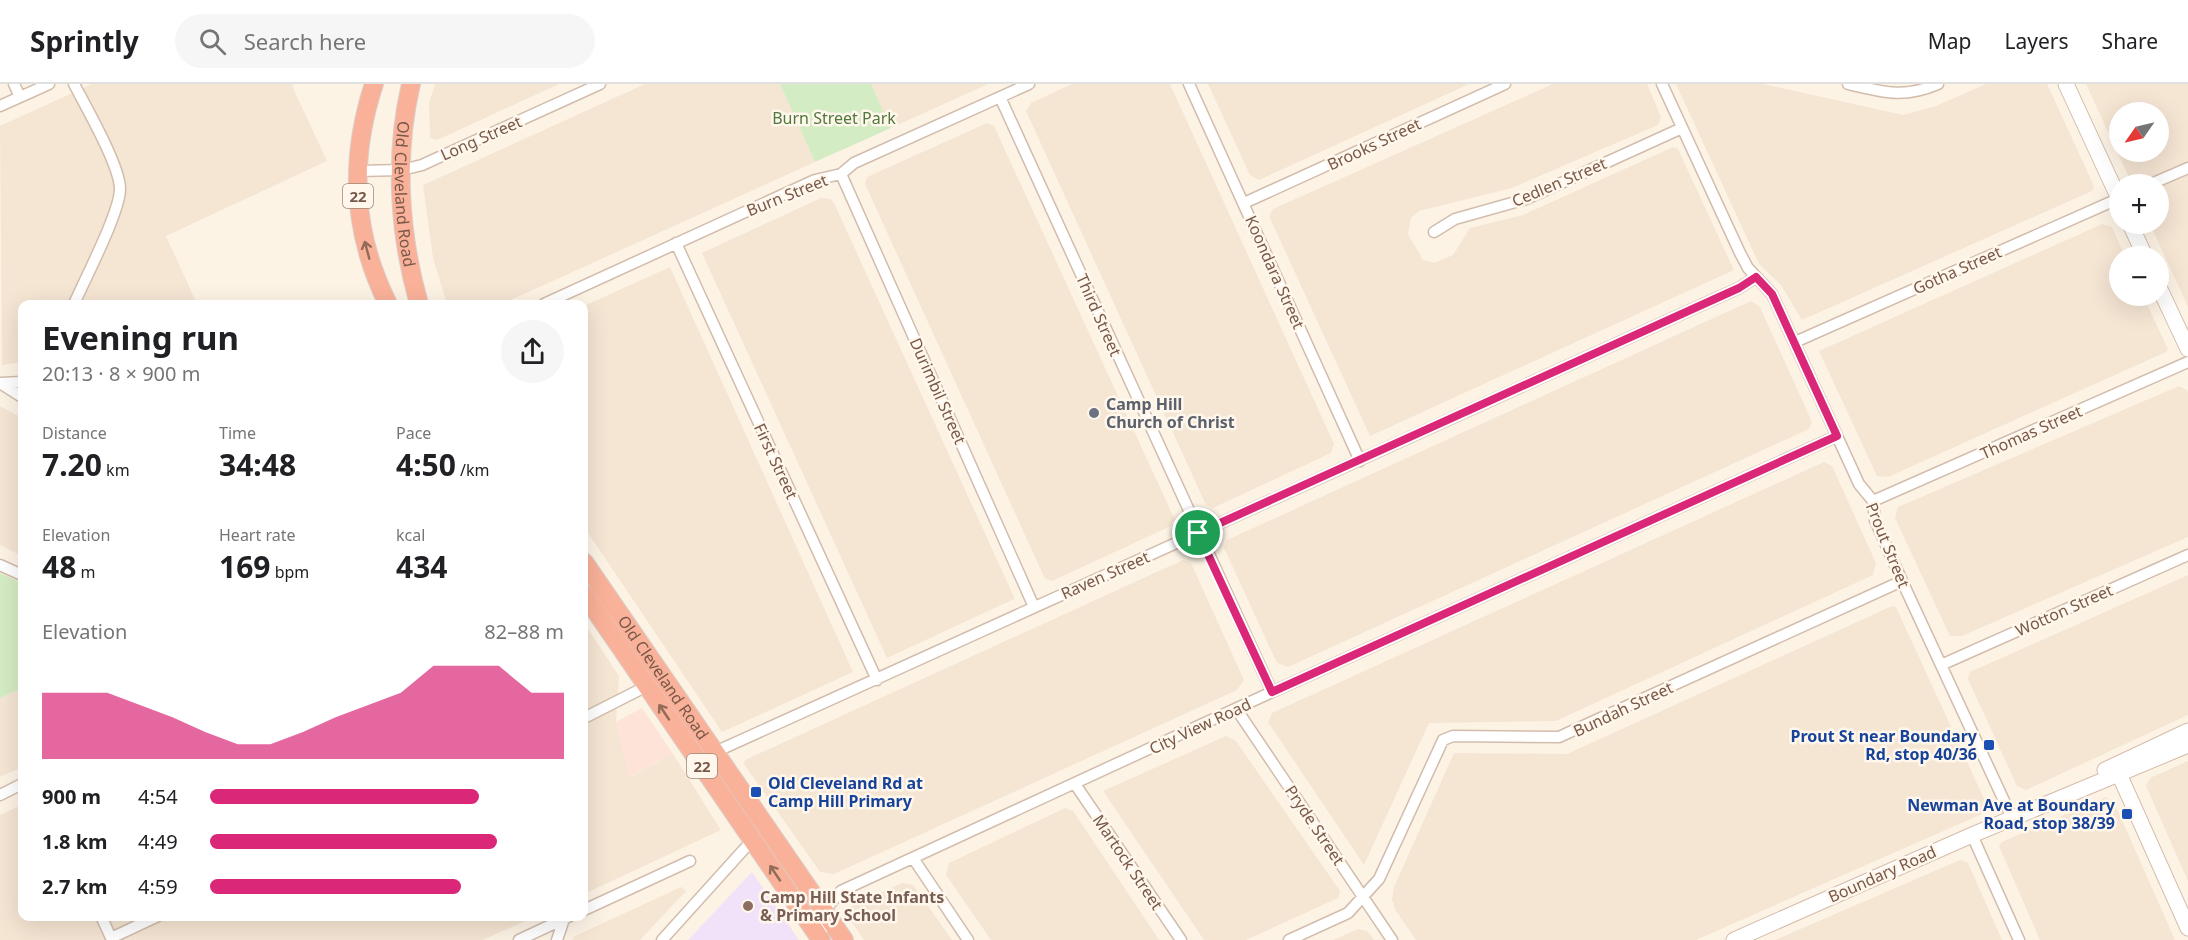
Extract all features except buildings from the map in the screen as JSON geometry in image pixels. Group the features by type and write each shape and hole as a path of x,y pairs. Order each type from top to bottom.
{"highway":[{"name":"22","path":"374,84 363,120 357,171 358,206 367,252 386,300"},
{"name":"Old Cleveland Road","path":"411,84 404,114 402,170 404,235 418,300"},
{"name":"Old Cleveland Road","path":"588,568 844,940"},
{"name":"Old Cleveland Road","path":"588,600 820,939"}],"main road":[{"path":"2066,84 2109,177"},
{"path":"2168,306 2188,349"},
{"name":"Boundary Road","path":"2032,810 2112,766 2188,731"},
{"name":"Boundary Road","path":"1734,940 1972,834 2188,745"},
{"path":"2119,774 2188,928"}],"street":[{"path":"14,84 20,97"},
{"path":"0,106 49,84"},
{"path":"74,84 116,170 121,191 116,210 76,300"},
{"name":"Long Street","path":"357,171 402,170 422,165 600,84"},
{"name":"Burn Street","path":"553,300 815,180 841,174 854,163 1029,84"},
{"name":"Koondara Street","path":"1189,84 1360,461"},
{"name":"Brooks Street","path":"1244,203 1505,84"},
{"name":"Prout Street","path":"1662,84 1740,253 1756,277 1772,294 1859,484 1873,501 1875,520 2012,818"},
{"path":"1848,84 1895,94 1917,93 1938,84"},
{"name":"Third Street","path":"1000,97 1198,533"},
{"name":"Cedlen Street","path":"1434,232 1455,219 1526,199 1682,128"},
{"path":"2169,176 2188,168"},
{"name":"Durimbil Street","path":"841,174 1034,607"},
{"name":"Gotha Street","path":"1795,342 2109,203"},
{"name":"First Street","path":"676,243 877,680"},
{"name":"Raven Street","path":"715,752 1360,461 1739,288 1756,277"},
{"name":"Thomas Street","path":"1873,501 2188,362"},
{"path":"0,383 18,382"},
{"path":"0,383 18,394"},
{"name":"City View Road","path":"820,939 825,913 841,891 1272,692 1837,436"},
{"path":"1198,533 1272,692"},
{"name":"Wotton Street","path":"1941,665 2188,555"},
{"path":"0,565 18,573"},
{"name":"Bundah Street","path":"1289,940 1347,913 1379,879 1443,740 1452,736 1558,737 1902,581"},
{"path":"588,716 647,686"},
{"name":"Pryde Street","path":"1237,710 1392,940"},
{"name":"Martock Street","path":"1075,784 1181,940"},
{"path":"0,795 18,786"},
{"path":"662,940 765,825"},
{"path":"1972,834 2019,940"},
{"path":"913,858 968,940"},
{"path":"588,908 690,861"},
{"path":"103,921 111,939 148,921"},
{"path":"519,940 560,921"},
{"path":"557,940 566,921"}],"shaded area":[{"path":"92,84 294,84 292,86 327,161 166,236 195,300 18,300 18,363 2,365 0,126"},
{"path":"435,84 559,84 437,140 430,138 429,103"},
{"path":"645,84 780,84 815,162 511,300 446,300 433,258 423,185"},
{"path":"871,84 988,84 891,128"},
{"path":"1072,84 1170,84 1334,444 1331,453 1213,508 1206,505 1026,111 1031,103"},
{"path":"1208,84 1469,84 1259,180 1250,175"},
{"path":"1553,84 1647,84 1661,117 1658,125 1512,188 1419,211 1411,218 1408,234 1423,260 1434,263 1453,255 1470,228 1523,215 1673,147 1678,149 1734,270 1370,436 1269,216 1273,209"},
{"path":"1676,84 1763,84 1903,115 1936,106 1986,84 2047,84 2094,186 2092,191 1802,320 1781,285 1759,264"},
{"path":"2086,84 2188,84 2188,307 2169,266 2169,246 2160,246 2155,234 2169,234 2169,174 2127,174 2122,162 2169,162 2169,102 2109,102 2109,134"},
{"path":"987,123 994,126 1174,518 1171,526 1052,581 1045,579 865,184 867,177"},
{"path":"821,198 830,199 834,203 1014,597 1014,599 887,658 702,253"},
{"path":"2102,224 2109,226 2109,234 2115,234 2121,246 2109,246 2109,306 2148,306 2168,349 2166,352 1888,477 1877,476 1819,351"},
{"path":"670,267 853,672 722,732 588,533 588,304"},
{"path":"1751,301 1760,307 1812,422 1809,429 1288,667 1277,663 1224,548 1227,540"},
{"path":"2179,386 2188,391 2188,537 1962,636 1950,636 1895,518 1898,507"},
{"path":"0,406 18,416 18,554 0,545"},
{"path":"1824,462 1832,466 1876,563 1873,575 1556,721 1429,723 1364,865 1268,722 1272,713"},
{"path":"1183,560 1191,563 1244,680 1237,690 834,874 820,872 744,764 745,760"},
{"path":"2188,575 2188,715 2026,790 2017,786 1968,679 1970,672"},
{"path":"1892,606 1896,607 1986,803 1982,814 1696,940 1416,940 1396,911 1392,900 1394,887 1454,753 1567,754"},
{"path":"588,629 619,676 616,722 630,777 673,754 721,830 588,892"},
{"path":"18,690 18,769 0,777 0,698"},
{"path":"642,708 673,754 629,777 616,722"},
{"path":"1226,736 1236,741 1340,891 1338,898 1246,940 1204,940 1103,791"},
{"path":"2188,761 2188,881 2146,786 2150,778"},
{"path":"2105,797 2114,802 2175,940 2040,940 1999,846 2002,842"},
{"path":"18,807 18,921 525,921 483,940 0,940 0,815"},
{"path":"1065,808 1073,811 1159,940 991,940 946,875 949,863"},
{"path":"1960,860 1968,863 2002,940 1775,940"},
{"name":"Camp Hill State Infants & Primary School","path":"752,872 799,940 688,940"},
{"path":"902,883 913,885 952,940 864,940 848,917 849,907"},
{"path":"681,887 686,891 640,940 572,940 573,937"},
{"path":"1358,929 1367,931 1374,940 1333,940"}],"green space":[{"name":"Burn Street Park","path":"780,84 871,84 891,128 815,162"},
{"path":"0,573 18,581 18,690 0,698"}],"place":[{"name":"Camp Hill Church of Christ","path":"1094,413"},
{"name":"Prout St near Boundary Rd, stop 40/36","path":"1989,745"},
{"name":"Old Cleveland Rd at Camp Hill Primary","path":"756,792"},
{"name":"Newman Ave at Boundary Road, stop 38/39","path":"2127,814"},
{"name":"Camp Hill State Infants & Primary School","path":"748,906"}],"route":[{"path":"1756,277 1772,294 1837,436 1272,692 1198,533 1739,288 1756,277"}]}
